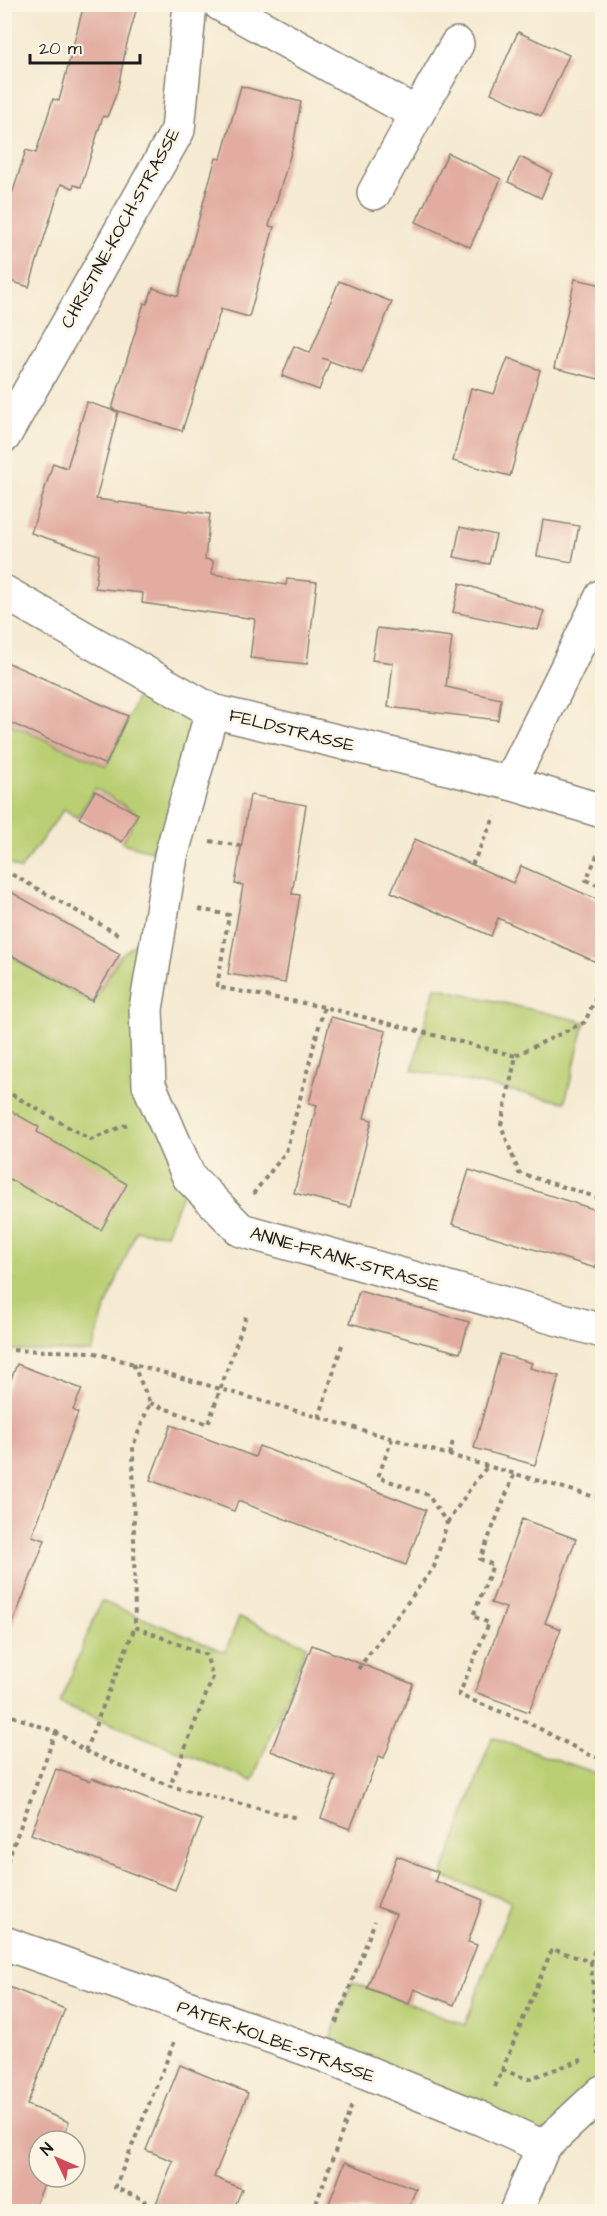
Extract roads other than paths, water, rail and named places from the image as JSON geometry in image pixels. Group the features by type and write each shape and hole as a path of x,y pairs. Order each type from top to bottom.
{"street":[{"name":"CHRISTINE-KOCH-STRASSE","path":"4,436 178,130 190,4"},
{"path":"220,4 417,114"},
{"path":"374,193 457,44"},
{"name":"FELDSTRASSE","path":"4,592 212,711 510,783 603,811"},
{"path":"510,783 603,596"},
{"name":"ANNE-FRANK-STRASSE","path":"212,711 171,856 146,1009 149,1085 189,1177 241,1230 603,1331"},
{"name":"PATER-KOLBE-STRASSE","path":"4,1943 187,2009 324,2055 482,2119 543,2147"},
{"path":"516,2211 543,2147 603,2092"}]}
